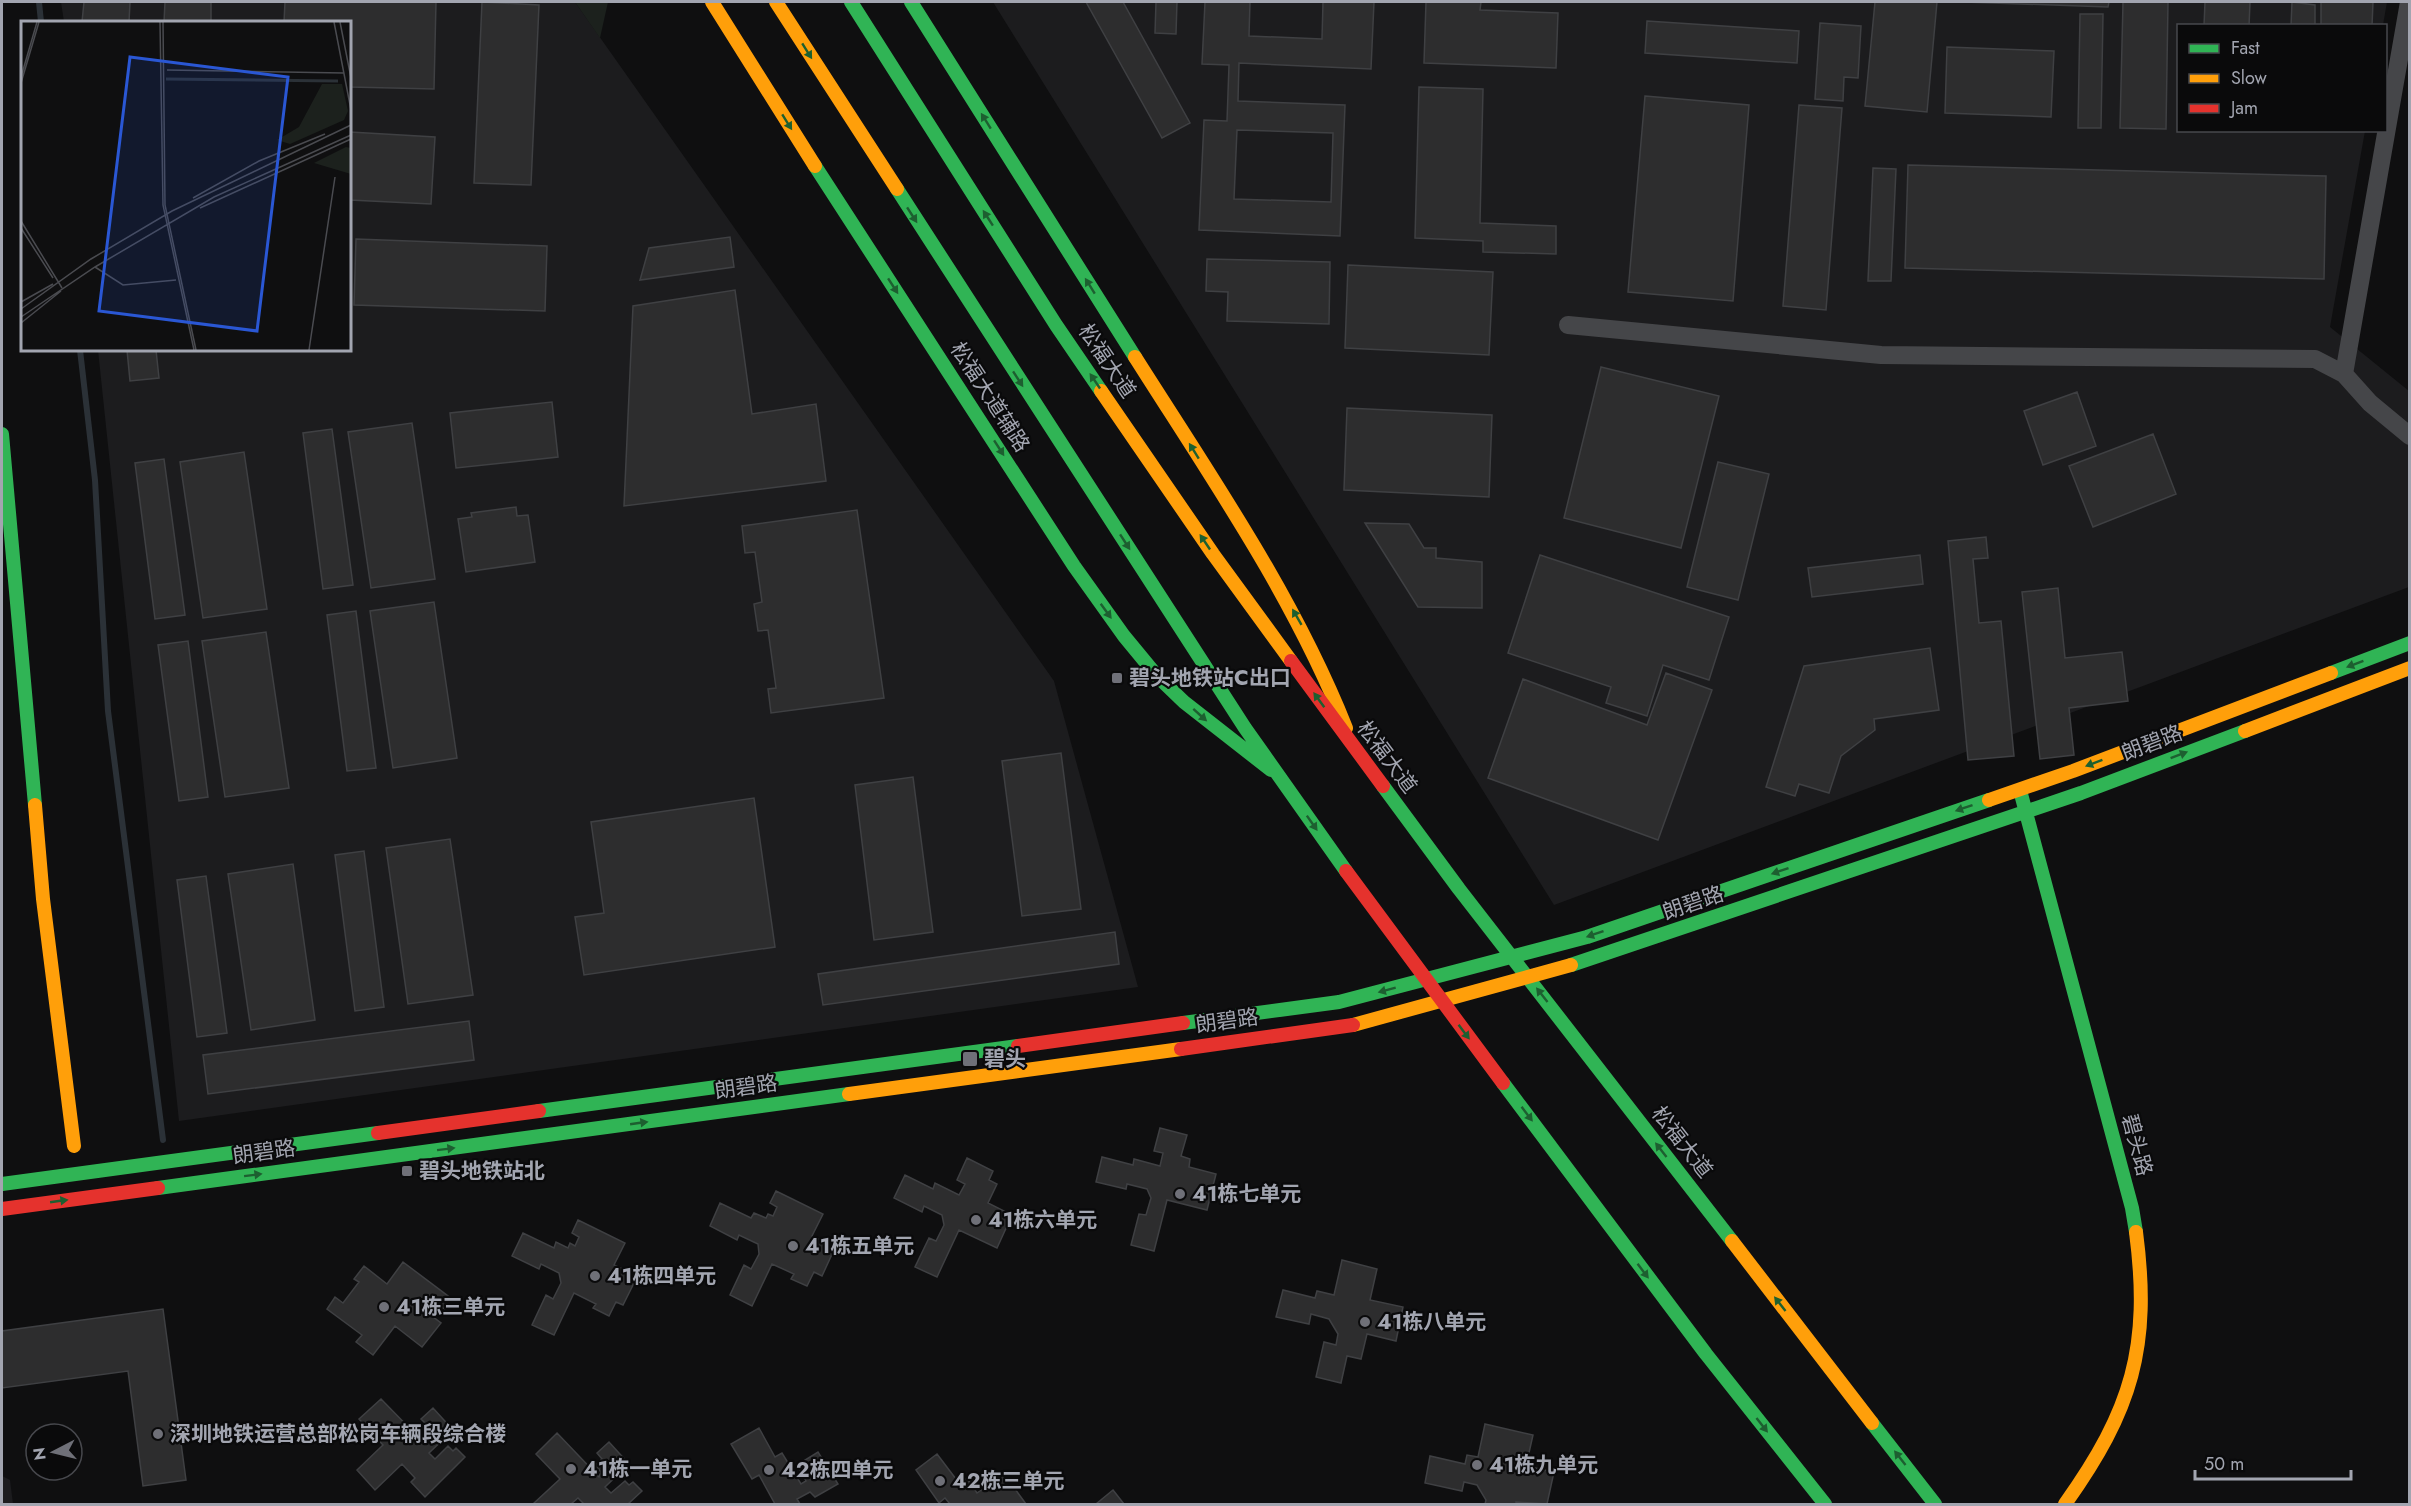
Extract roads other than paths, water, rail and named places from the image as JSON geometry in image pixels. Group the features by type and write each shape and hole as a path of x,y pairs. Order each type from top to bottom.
{"street":[{"name":"松福大道辅路","path":"712,2 1074,566 1157,676 1211,726 1279,775"},
{"path":"776,2 1174,618 1279,775 1425,980 1706,1354 1825,1504"},
{"name":"松福大道","path":"850,2 1069,344 1213,554 1353,748 1527,977 1935,1504"},
{"path":"911,2 1276,581 1304,629 1327,679 1353,748"},
{"path":"2387,128 2409,2"},
{"path":"2344,374 2386,132"},
{"path":"1568,325 1881,355 2315,359 2344,374 2370,403 2409,436"},
{"path":"2,434 43,899 74,1146"},
{"name":"朗碧路","path":"2,1184 1339,1002 1587,937 2020,789 2409,643"},
{"name":"朗碧路","path":"2,1209 1348,1026 1599,957 2081,793 2409,668"},
{"name":"碧头路","path":"2020,789 2132,1208 2140,1264 2142,1310 2136,1359 2124,1404 2093,1467 2065,1504"}],"waterway":[{"path":"39,2 41,21"},
{"path":"80,351 95,480 108,711 163,1140"}],"place":[{"name":"碧头地铁站C出口","path":"1117,678"},
{"name":"碧头","path":"970,1059"},
{"name":"碧头地铁站北","path":"407,1171"},
{"name":"41栋七单元","path":"1180,1194"},
{"name":"41栋六单元","path":"976,1220"},
{"name":"41栋五单元","path":"793,1246"},
{"name":"41栋四单元","path":"595,1276"},
{"name":"41栋三单元","path":"384,1307"},
{"name":"41栋八单元","path":"1365,1322"},
{"name":"深圳地铁运营总部松岗车辆段综合楼","path":"158,1434"},
{"name":"41栋九单元","path":"1477,1465"},
{"name":"41栋一单元","path":"571,1469"},
{"name":"42栋四单元","path":"769,1470"},
{"name":"42栋三单元","path":"940,1481"}]}
